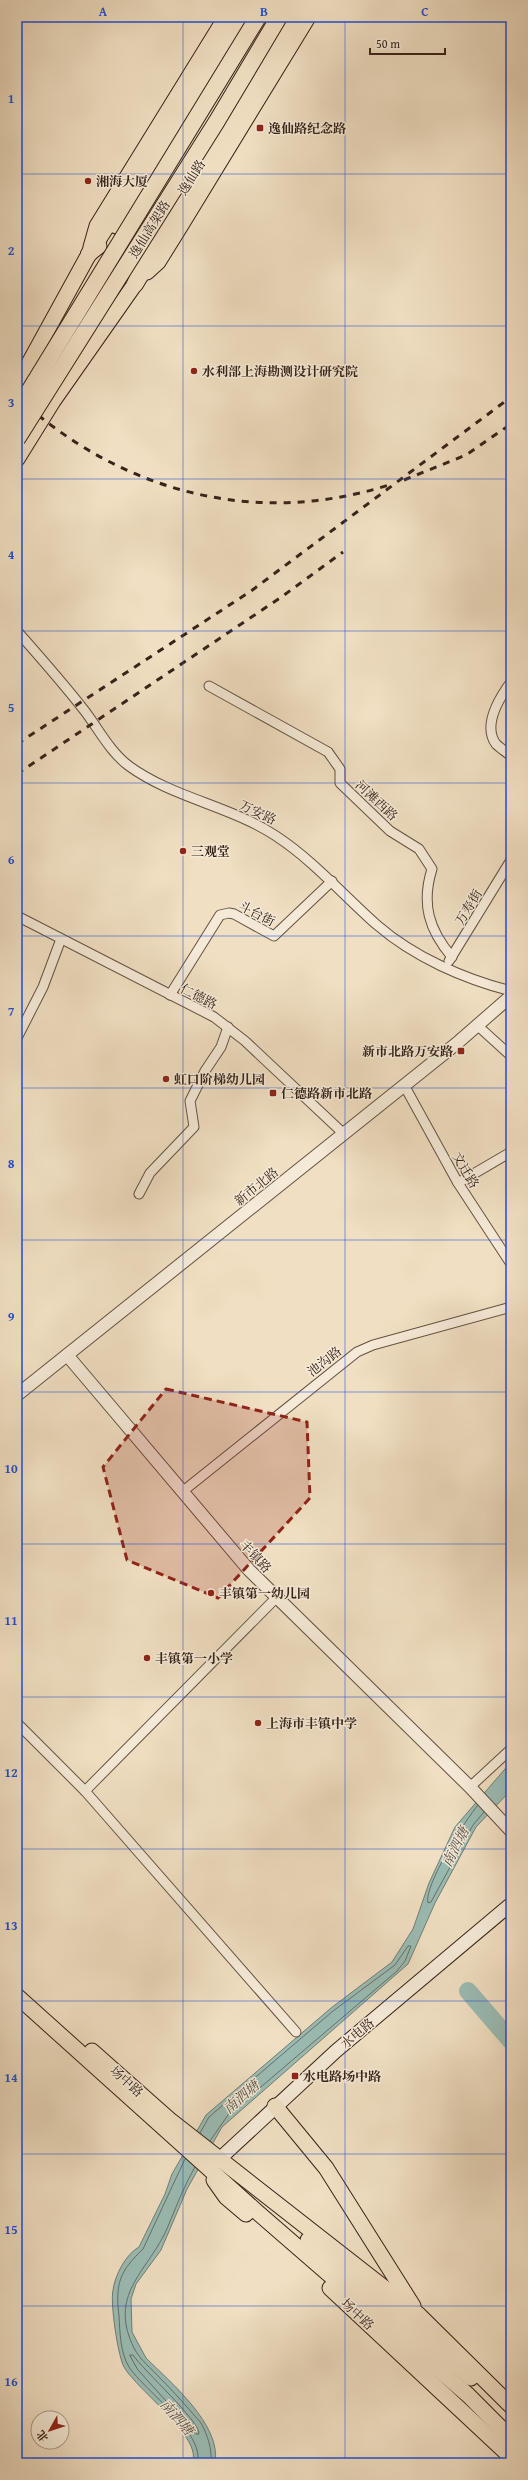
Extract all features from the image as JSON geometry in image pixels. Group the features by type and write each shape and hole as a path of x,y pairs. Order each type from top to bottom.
{"highway":[{"path":"90,254 237,17"},
{"name":"逸仙高架路","path":"17,411 258,17"},
{"name":"逸仙高架路","path":"17,439 217,121 278,17"},
{"path":"135,284 297,17"}],"main road":[{"path":"53,401 45,405 31,402 21,390 19,382 90,254 97,226 226,17"},
{"path":"90,254 107,240 247,17"},
{"name":"逸仙路","path":"17,459 53,401 135,284 145,252 290,17"},
{"path":"135,284 158,262 308,17"},
{"name":"水电路","path":"214,2164 336,2051 511,1904"},
{"name":"场中路","path":"17,1983 168,2125"},
{"name":"场中路","path":"17,1996 201,2152 468,2396 511,2438"},
{"path":"275,2106 326,2168 419,2315"},
{"name":"场中路","path":"214,2164 259,2189 419,2315 511,2406"},
{"name":"场中路","path":"214,2164 216,2183 226,2198 282,2244 511,2457"},
{"name":"场中路","path":"259,2189 270,2208 477,2382 511,2416"}],"street":[{"name":"万安路","path":"17,631 72,694 116,753 129,766 178,791 275,835 332,881 398,942 482,983 511,991"},
{"path":"511,682 495,708 492,730 496,743 511,756"},
{"name":"河滩西路","path":"209,686 328,752 340,769 340,783 390,831 420,849 432,869 427,884 428,917 438,941 452,957"},
{"name":"万寿街","path":"445,966 511,860"},
{"name":"斗台街","path":"170,995 220,915 229,913 234,914 274,936 332,881"},
{"name":"仁德路","path":"17,916 170,995 228,1027 344,1134"},
{"path":"17,1038 43,987 61,939"},
{"name":"新市北路","path":"17,1395 478,1026 511,996"},
{"path":"478,1026 511,1056"},
{"path":"139,1194 150,1173 194,1127 190,1102 205,1071 221,1047 228,1027"},
{"name":"文迁路","path":"404,1085 458,1183 511,1264"},
{"path":"458,1183 511,1152"},
{"name":"池沟路","path":"182,1492 357,1352 373,1345 511,1307"},
{"name":"丰镇路","path":"67,1355 249,1570 473,1790 511,1831"},
{"path":"85,1791 277,1597"},
{"path":"17,1723 85,1791 296,2032"},
{"path":"473,1790 511,1749"}],"highlighted area":[{"path":"166,1389 307,1422 310,1498 218,1598 127,1560 103,1467"}],"water":[{"name":"南泗塘","path":"511,1762 511,1790 476,1827 435,1903 408,1964 222,2127 187,2189 161,2250 136,2284 131,2299 132,2332 146,2358 192,2405 203,2419 211,2434 215,2449 215,2463 192,2463 193,2453 188,2441 179,2428 131,2377 124,2367 117,2341 112,2297 116,2278 126,2260 134,2250 139,2247 165,2194 172,2174 206,2115 331,2008 392,1962 413,1929 429,1883 455,1827"}],"waterway":[{"path":"468,1991 511,2041"}],"railway":[{"path":"17,397 57,430 99,456 144,477 191,492 239,501 288,503 338,497 389,485"},
{"path":"17,744 251,591 511,397"},
{"path":"404,480 466,455 511,424"},
{"path":"17,774 280,598 343,552"}],"place":[{"name":"逸仙路纪念路","path":"260,128"},
{"name":"湘海大厦","path":"88,181"},
{"name":"水利部上海勘测设计研究院","path":"194,371"},
{"name":"三观堂","path":"183,851"},
{"name":"新市北路万安路","path":"461,1051"},
{"name":"虹口阶梯幼儿园","path":"166,1079"},
{"name":"仁德路新市北路","path":"273,1093"},
{"name":"丰镇第一幼儿园","path":"211,1593"},
{"name":"丰镇第一小学","path":"147,1658"},
{"name":"上海市丰镇中学","path":"258,1723"},
{"name":"水电路场中路","path":"295,2076"}]}
